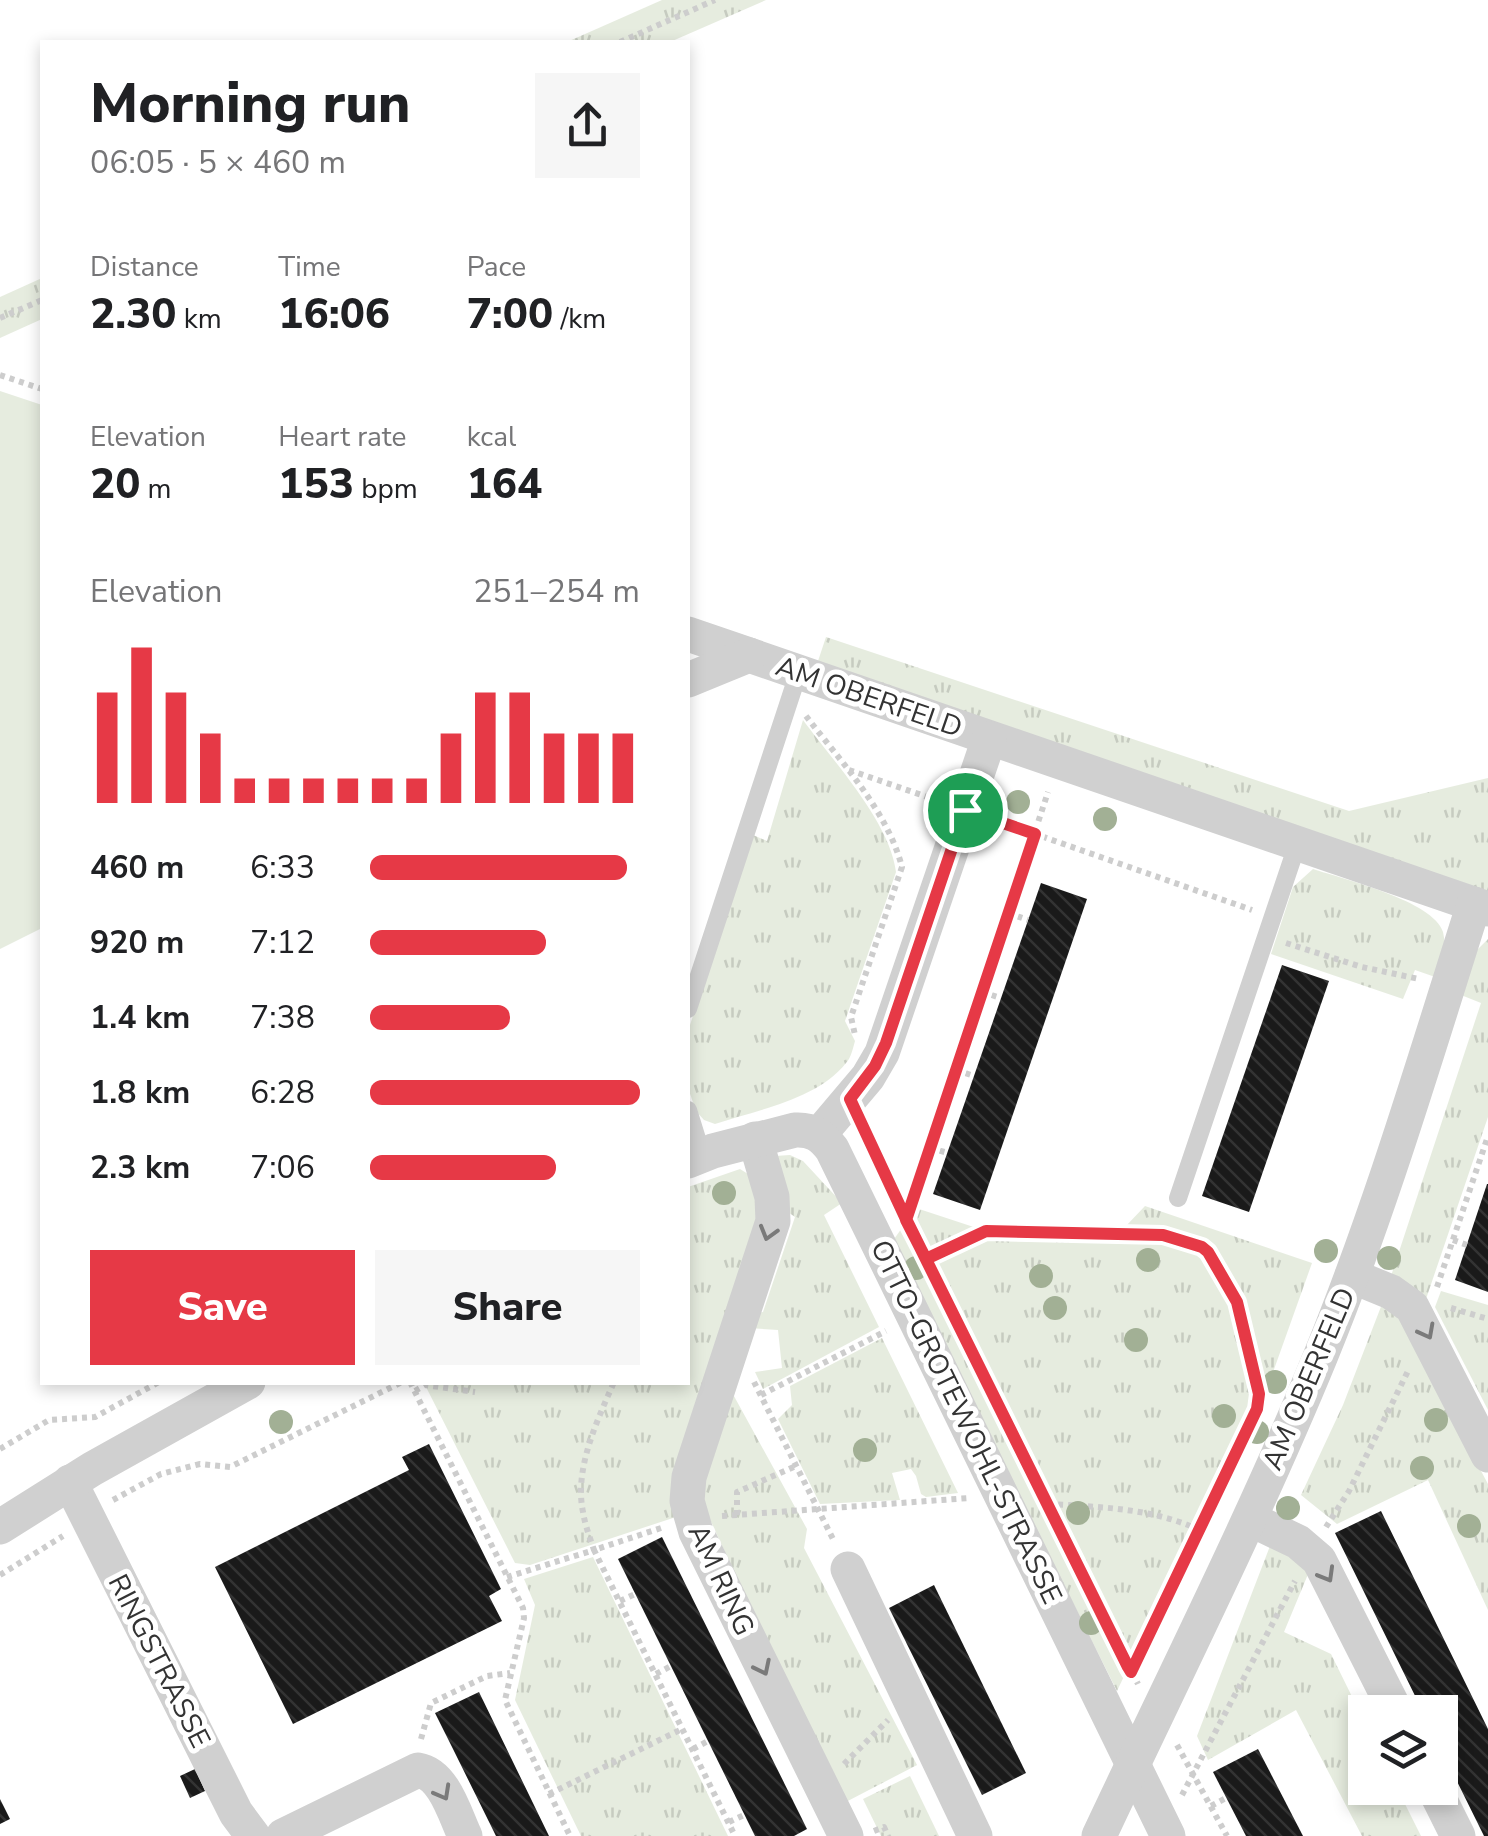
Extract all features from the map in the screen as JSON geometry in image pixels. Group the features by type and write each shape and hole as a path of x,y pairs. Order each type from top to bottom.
{"street":[{"name":"AM OBERFELD","path":"690,635 749,655 794,686 989,739 1481,906 1448,988 1352,1276 1250,1519 1099,1836"},
{"name":"AM OBERFELD","path":"690,679 749,655"},
{"name":"AM OBERFELD","path":"820,1135 875,1066 886,1043 989,739"},
{"path":"695,1158 755,1139 802,1130 820,1135"},
{"name":"OTTO-GROTEWOHL-STRASSE","path":"820,1135 835,1155 1166,1832"},
{"name":"AM RING","path":"755,1139 772,1197 773,1221 689,1476 687,1501 690,1518 846,1836"},
{"path":"1352,1276 1428,1312 1488,1455"},
{"path":"0,1528 70,1482 243,1385"},
{"name":"RINGSTRASSE","path":"70,1482 236,1813 252,1836"},
{"path":"1250,1519 1298,1542 1326,1571 1388,1695"},
{"path":"848,1569 975,1836"},
{"path":"283,1836 414,1772 439,1784 465,1836"},
{"path":"1442,1805 1458,1836"}],"lane":[{"path":"690,1004 794,686"},
{"path":"1178,1198 1297,845"},
{"path":"690,1124 695,1158"}],"path":[{"path":"625,40 715,0"},
{"path":"0,318 40,301"},
{"path":"0,375 40,388"},
{"path":"794,686 801,708 885,827 902,867 851,1017 859,1046"},
{"path":"906,1220 1058,762"},
{"path":"846,769 1272,918"},
{"path":"1008,914 1028,920"},
{"path":"1266,937 1448,988"},
{"path":"982,992 1001,998"},
{"path":"956,1070 974,1076"},
{"path":"850,1099 913,1233"},
{"path":"1166,1832 1310,1553 1375,1440 1410,1365 1484,1160 1488,1136"},
{"path":"930,1148 948,1153"},
{"path":"926,1259 986,1231 1163,1235 1208,1252 1238,1306 1259,1398 1257,1409 1131,1672"},
{"path":"1452,1240 1467,1245"},
{"path":"920,1246 934,1276"},
{"path":"1428,1312 1488,1318"},
{"path":"761,1395 914,1316"},
{"path":"734,1341 848,1569"},
{"path":"977,1362 1131,1672 1194,1773 1227,1836"},
{"path":"0,1448 49,1420 95,1417 154,1385"},
{"path":"0,1575 114,1499 161,1474 200,1464 232,1466 396,1385"},
{"path":"412,1385 524,1614 506,1704 570,1836"},
{"path":"415,1391 425,1385 475,1392"},
{"path":"613,1385 592,1437 582,1490 583,1514 594,1550 735,1836"},
{"path":"737,1515 737,1492 796,1466"},
{"path":"508,1577 690,1518 988,1497 999,1492"},
{"path":"1047,1504 1136,1510 1169,1517 1200,1530"},
{"path":"620,1601 635,1594"},
{"path":"656,1674 671,1666"},
{"path":"414,1772 431,1703 487,1676 511,1673"},
{"path":"820,1783 881,1724 913,1706"},
{"path":"549,1794 682,1728"},
{"path":"693,1749 708,1741"},
{"path":"1211,1806 1226,1798"},
{"path":"728,1822 744,1815"}],"green space":[{"path":"662,0 766,0 675,40 572,40"},
{"path":"40,279 40,320 0,338 0,297"},
{"path":"0,391 40,404 40,929 0,949"},
{"path":"826,637 1349,811 1488,778 1488,892 816,667"},
{"path":"803,720 872,813 892,853 896,872 845,1021 855,1041 848,1061 834,1076 803,1095 715,1124 696,1111 690,1094 690,1025 753,835 767,841"},
{"path":"1313,869 1406,901 1436,921 1444,943 1438,978 1415,970 1403,999 1271,954 1293,887"},
{"path":"1488,939 1488,1117 1426,1299 1391,1276 1481,1003 1461,995 1474,953"},
{"path":"790,1155 803,1161 842,1203 824,1215 879,1327 763,1389 755,1372 782,1368 778,1330 748,1328 751,1314 763,1312 795,1217 785,1210 775,1156"},
{"path":"740,1169 748,1174 763,1201 676,1517 530,1565 515,1563 425,1385 690,1385 690,1186"},
{"path":"1145,1206 1312,1263 1272,1375 1254,1404 1117,1691 892,1242 916,1208 1001,1236 1109,1237"},
{"path":"1441,1291 1488,1305 1488,1410 1435,1307"},
{"path":"1382,1304 1393,1307 1488,1484 1488,1610 1428,1480 1337,1524 1301,1495 1343,1405"},
{"path":"882,1338 958,1493 926,1497 911,1469 892,1473 900,1500 820,1504 778,1419 792,1405 790,1386"},
{"path":"729,1387 807,1529 804,1548 917,1765 842,1804 700,1498"},
{"path":"1270,1546 1311,1567 1284,1632 1331,1654 1351,1695 1348,1695 1348,1805 1406,1805 1421,1836 1362,1836 1296,1710 1208,1760 1197,1736"},
{"path":"593,1557 728,1836 581,1836 515,1700 535,1605 524,1579"},
{"path":"910,1776 939,1836 881,1836 863,1799"}],"building":[{"path":"1041,883 1087,899 980,1210 933,1194"},
{"path":"1282,965 1329,981 1249,1212 1202,1196"},
{"path":"1488,1184 1488,1292 1455,1280"},
{"path":"429,1444 501,1589 489,1596 502,1621 293,1724 215,1567 409,1470 402,1457"},
{"path":"1381,1511 1488,1729 1488,1836 1484,1836 1458,1783 1458,1695 1415,1695 1335,1533"},
{"path":"662,1537 807,1829 794,1836 755,1836 618,1559"},
{"path":"934,1585 1026,1773 982,1795 889,1608"},
{"path":"479,1692 549,1836 496,1836 435,1713"},
{"path":"1258,1749 1303,1836 1246,1836 1213,1772"},
{"path":"195,1769 205,1791 190,1798 180,1776"},
{"path":"0,1799 10,1819 0,1824"}],"route":[{"path":"965,810 886,1043 875,1066 850,1099 905,1217 1128,1667 1131,1672 1257,1409 1259,1394 1237,1302 1202,1247 1168,1235 986,1231 926,1259 906,1220 1035,834 965,810"}]}
